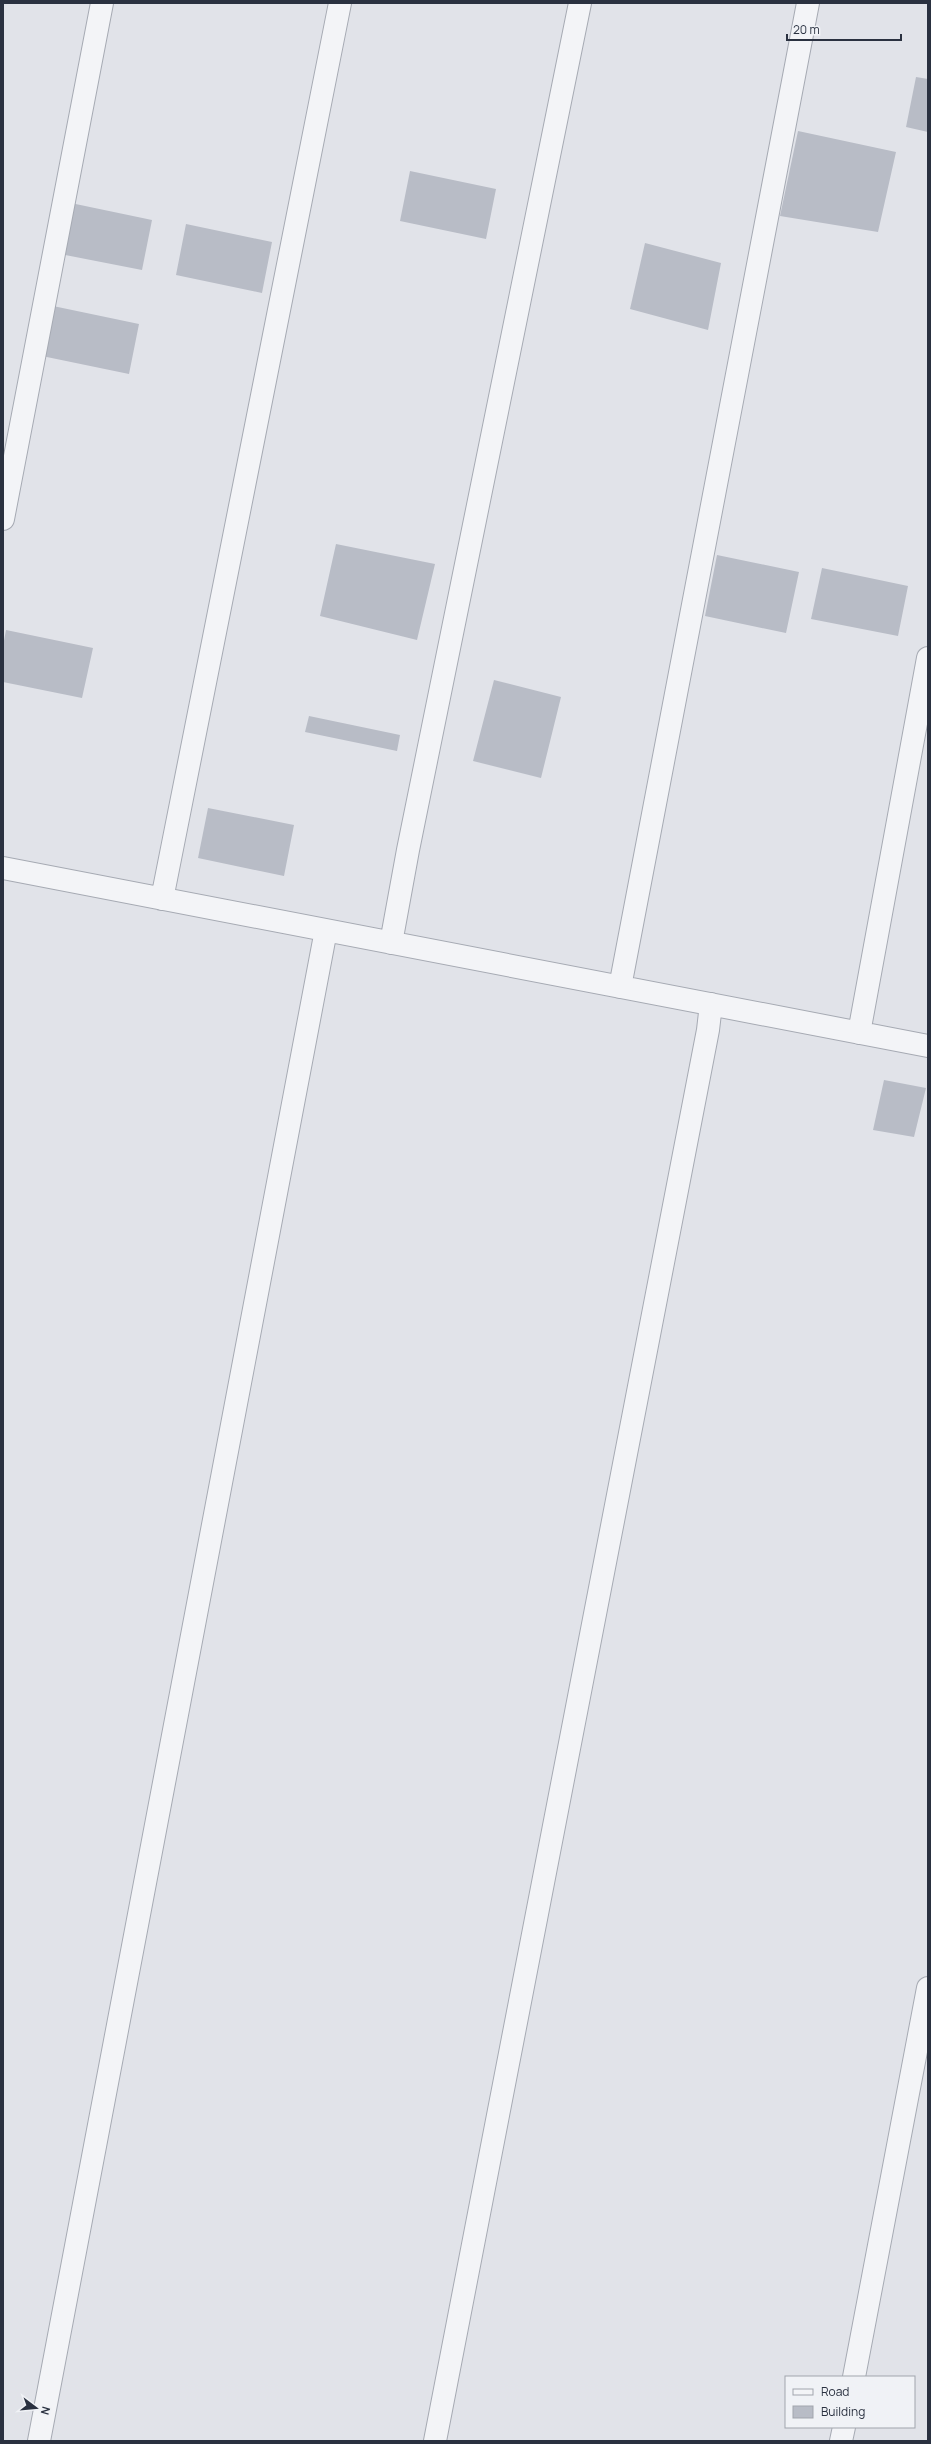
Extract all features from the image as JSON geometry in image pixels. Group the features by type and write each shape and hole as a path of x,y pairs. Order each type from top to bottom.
{"street":[{"path":"3,519 102,3"},
{"path":"162,899 340,3"},
{"path":"391,943 408,850 580,3"},
{"path":"620,987 808,3"},
{"path":"859,1033 928,658"},
{"path":"3,868 928,1046"},
{"path":"38,2441 326,930"},
{"path":"435,2441 706,1038 711,1004"},
{"path":"854,2376 928,1988"},
{"path":"842,2441 844,2428"}],"building":[{"path":"916,77 928,79 928,132 906,127"},
{"path":"798,131 896,152 878,232 780,216"},
{"path":"410,171 496,189 486,239 400,221"},
{"path":"66,202 152,220 142,270 55,253"},
{"path":"186,224 272,242 262,293 176,275"},
{"path":"645,243 721,263 708,330 630,309"},
{"path":"53,306 139,324 129,374 42,356"},
{"path":"336,544 435,564 417,640 320,616"},
{"path":"717,555 799,572 786,633 705,616"},
{"path":"822,568 908,586 898,636 811,619"},
{"path":"6,630 93,648 82,698 3,682 3,646"},
{"path":"494,680 561,697 541,778 473,761"},
{"path":"309,716 400,735 397,751 305,732"},
{"path":"208,808 294,825 284,876 198,858"},
{"path":"884,1080 926,1088 914,1137 873,1130"}]}
